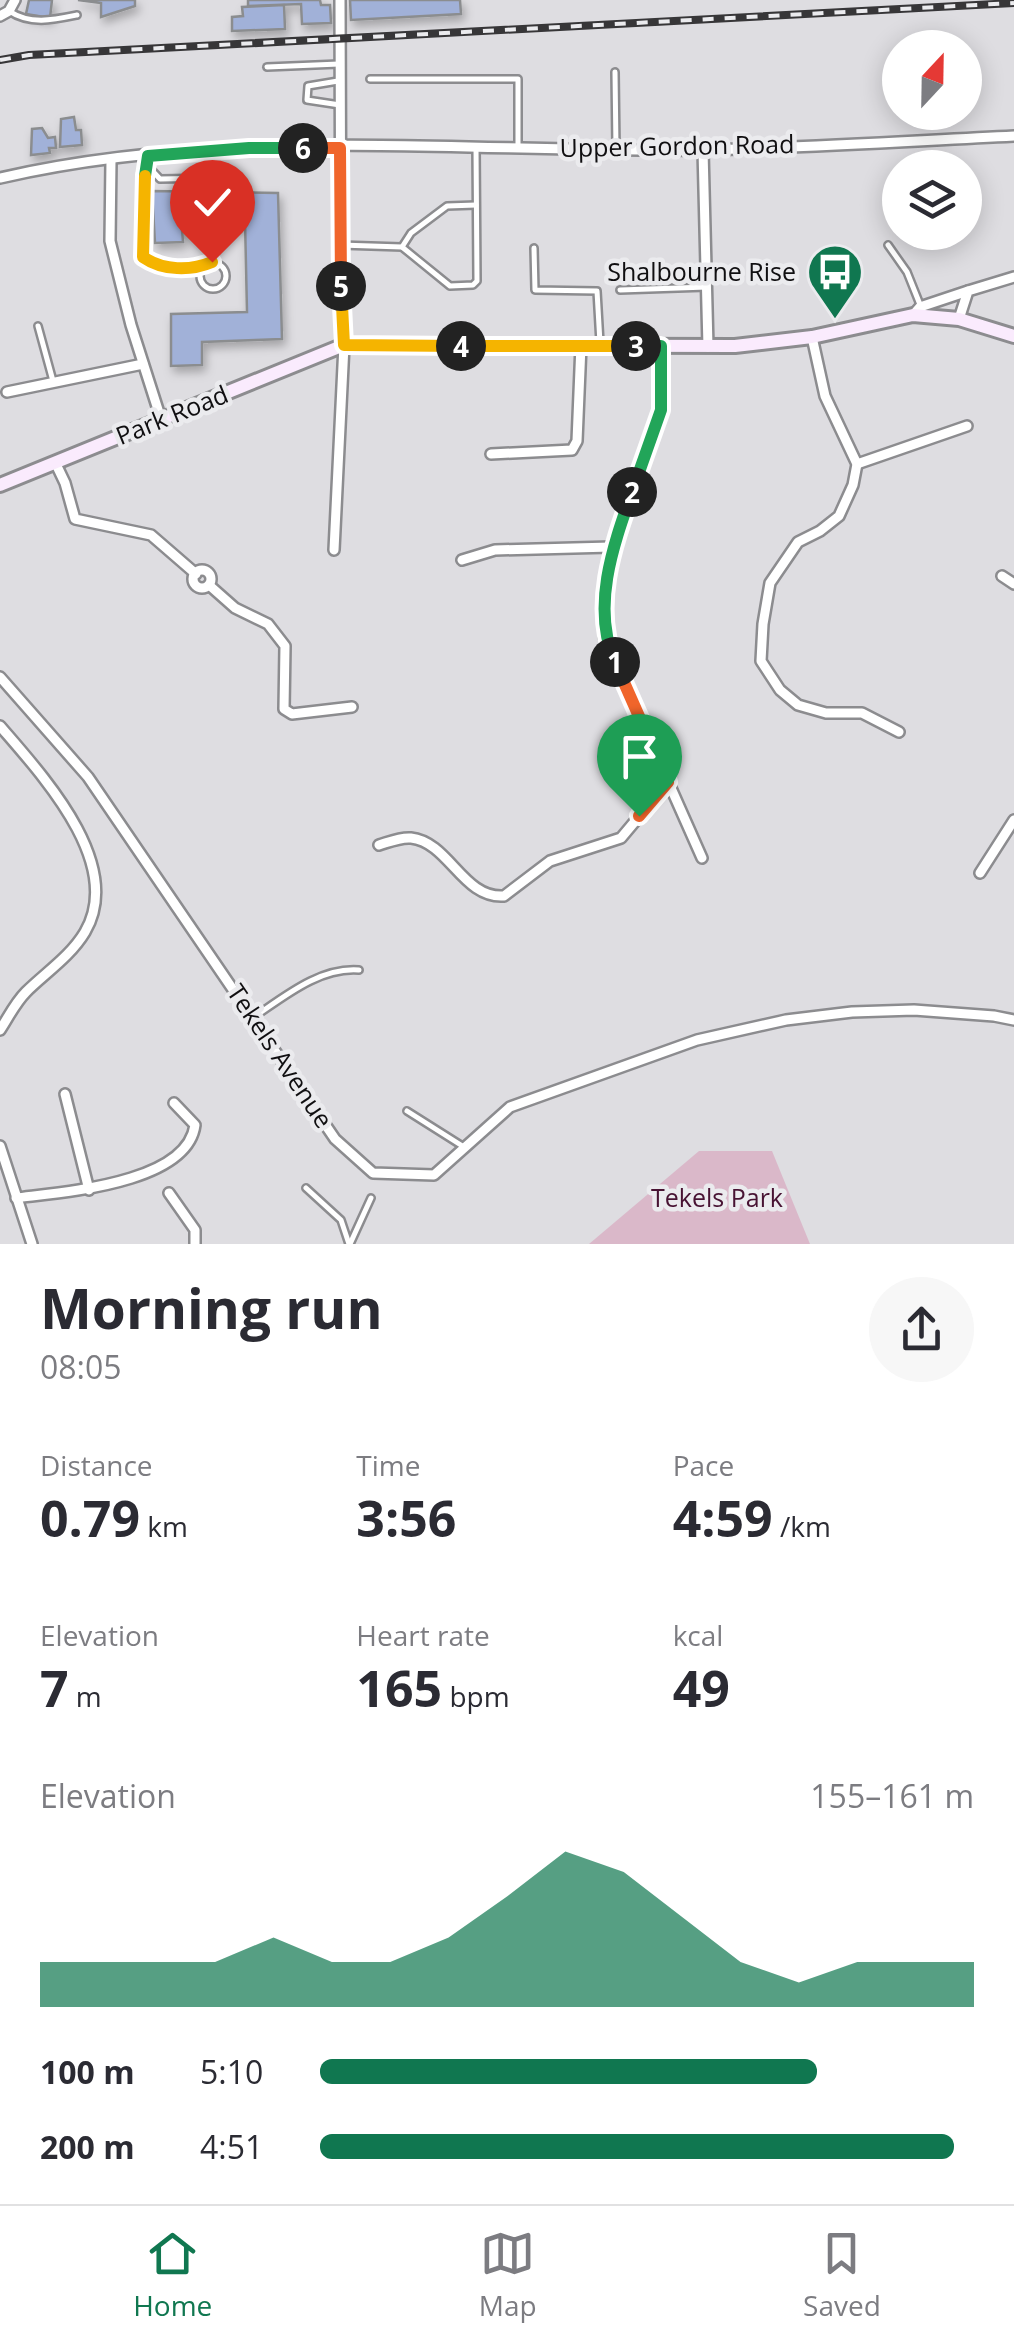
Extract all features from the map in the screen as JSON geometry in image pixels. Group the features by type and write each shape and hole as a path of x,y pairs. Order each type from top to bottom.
{"street":[{"path":"5,14 15,0"},
{"path":"334,550 344,345 340,0"},
{"name":"Upper Gordon Road","path":"0,178 110,160 147,160 249,148 703,150 1014,136"},
{"path":"703,150 708,347"},
{"path":"110,160 110,241 161,419"},
{"path":"344,345 764,344 812,337 917,311 1014,276"},
{"path":"959,320 968,292"},
{"path":"917,311 1014,336"},
{"path":"812,337 825,396 856,464 853,485 838,516 820,532 798,542 770,583 761,662 780,690 798,704 826,713 862,713 899,732"},
{"name":"Park Road","path":"0,485 344,345"},
{"path":"491,454 572,450 577,441 581,346"},
{"path":"661,346 661,410 611,547 604,637 702,858"},
{"path":"7,392 143,364"},
{"path":"856,464 967,426"},
{"path":"54,462 65,483 75,519 151,534 196,574 196,585 209,586 235,608 268,624 285,646 284,709 292,714 352,707"},
{"path":"462,560 495,550 611,547"},
{"path":"1002,576 1014,584"},
{"name":"Tekels Avenue","path":"0,677 88,777 336,1139 373,1173 434,1175 510,1108 697,1040 786,1020 852,1012 914,1010 1014,1020"},
{"path":"0,726 31,762 77,830 90,852 97,880 94,910 84,934 23,995 0,1030"},
{"path":"379,844 413,838 428,845 484,893 504,896 550,861 621,838 668,782"},
{"path":"980,873 1014,820"},
{"path":"66,1094 90,1190"},
{"path":"16,1198 90,1190 159,1168 188,1143 194,1125 174,1102"},
{"path":"0,1146 32,1244"},
{"path":"169,1193 194,1230 195,1244"}],"lane":[{"path":"5,14 22,20 50,21 77,16"},
{"path":"268,67 339,64"},
{"path":"616,72 616,148"},
{"path":"370,78 518,79 518,147"},
{"path":"339,81 308,86 307,100 340,105"},
{"path":"340,245 402,247 450,286 474,285 476,147"},
{"path":"147,160 160,179 216,178"},
{"path":"147,160 142,193 143,257 156,266 201,269 212,262 221,265 226,272 220,288 206,288 199,278 201,269"},
{"path":"402,247 411,233 447,206 476,205"},
{"path":"534,248 534,290 597,291 600,346"},
{"path":"892,250 907,272 917,311"},
{"path":"620,290 706,288"},
{"path":"38,326 54,383"},
{"path":"254,1017 323,974 339,968 358,970"},
{"path":"407,1111 466,1149"},
{"path":"306,1188 341,1220 350,1244"},
{"path":"350,1244 372,1198"}],"green space":[{"name":"Tekels Park","path":"699,1151 772,1151 810,1244 589,1244"}],"building":[{"path":"29,0 52,0 50,18 26,14"},
{"path":"78,0 135,0 135,6 101,17 101,3"},
{"path":"248,0 320,0 321,5 330,5 331,23 302,24 301,4 248,6"},
{"path":"350,0 460,0 461,14 351,20"},
{"path":"284,5 285,29 232,31 232,17 243,16 242,7"},
{"path":"74,117 76,130 81,130 82,145 60,147 61,119"},
{"path":"42,128 48,138 55,137 56,148 49,148 50,153 31,155 32,129"},
{"path":"152,191 278,193 282,339 202,342 202,365 171,366 171,314 247,312 245,220 181,218 183,242 155,243"}],"railway":[{"path":"0,60 29,55 1014,3"}],"place":[{"name":"Shalbourne Rise","path":"835,321"}],"route":[{"path":"212,262 201,269 156,266 143,257 142,193 148,156 249,148 340,148 344,345 661,346 661,410 611,547 604,637 668,782 639,816"}]}
